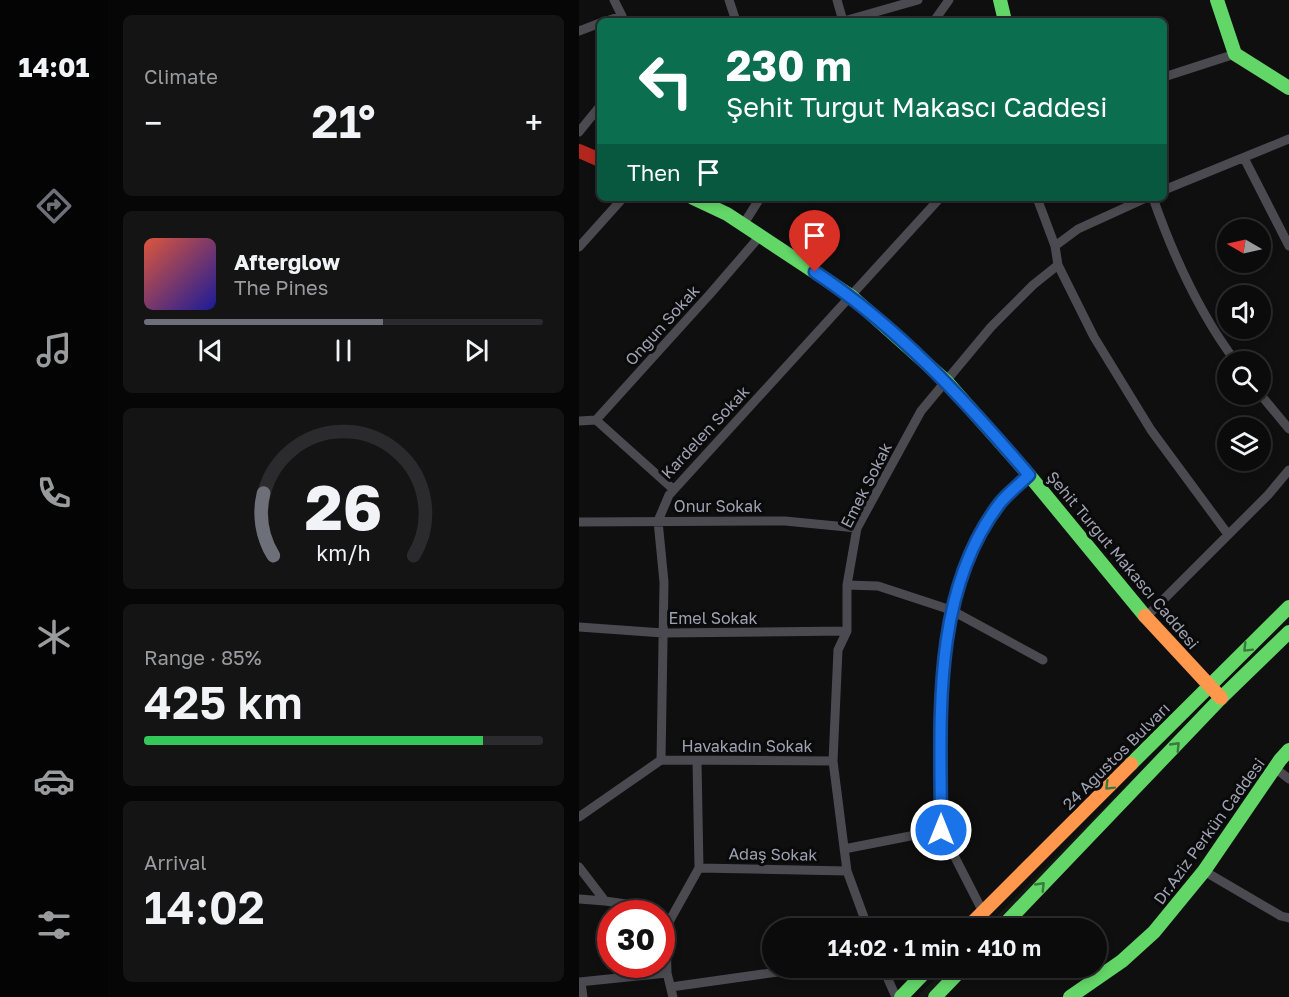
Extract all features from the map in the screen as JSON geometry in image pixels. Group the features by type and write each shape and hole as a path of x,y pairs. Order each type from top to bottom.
{"street":[{"path":"614,0 622,16 616,18"},
{"path":"729,0 735,18"},
{"path":"837,0 843,18"},
{"path":"855,18 918,0"},
{"path":"936,18 949,0"},
{"path":"1000,0 1004,18"},
{"path":"1217,0 1235,54 1289,88"},
{"path":"579,31 597,24"},
{"path":"1167,76 1235,54"},
{"path":"579,132 597,110"},
{"path":"1167,189 1289,139"},
{"path":"579,151 597,159"},
{"path":"1243,158 1289,246"},
{"path":"579,247 620,201"},
{"name":"Şehit Turgut Makascı Caddesi","path":"699,201 726,214 851,296 946,381 1029,475 1146,617 1221,698"},
{"path":"743,225 758,201"},
{"name":"Kardelen Sokak","path":"661,760 664,582 658,521 669,495 937,201"},
{"path":"1038,201 1055,246 1058,265 1094,337 1151,430 1227,533"},
{"path":"1055,246 1079,229 1140,201"},
{"path":"1154,201 1164,230 1192,290 1228,351"},
{"name":"Ongun Sokak","path":"596,420 760,236"},
{"name":"Emek Sokak","path":"864,918 847,871 833,761 838,650 847,631 847,585 857,528 921,411 991,327 1033,285 1058,265"},
{"path":"1269,405 1289,429"},
{"path":"579,421 596,420 673,489"},
{"path":"1146,617 1227,533 1268,495 1289,470"},
{"path":"983,912 941,830 942,670 951,610 980,534 1000,503 1029,475"},
{"name":"Onur Sokak","path":"579,522 785,521 857,528"},
{"path":"847,585 878,586 951,610 1043,660"},
{"name":"24 Ağustos Bulvarı","path":"977,918 1289,608"},
{"name":"Emel Sokak","path":"579,627 663,633 847,631"},
{"path":"1011,918 1221,698 1289,632"},
{"name":"Dr.Aziz Perkün Caddesi","path":"1070,997 1141,946 1154,932 1205,871 1289,750"},
{"path":"579,817 661,760"},
{"name":"Havakadın Sokak","path":"661,760 833,761"},
{"path":"675,904 699,868 697,761"},
{"path":"1275,768 1289,779"},
{"path":"845,849 941,830"},
{"path":"579,867 604,900"},
{"name":"Adaş Sokak","path":"699,868 847,871"},
{"path":"1205,871 1281,916 1289,918"},
{"path":"579,899 597,900"},
{"path":"672,992 762,976"},
{"path":"583,997 580,982 619,978"},
{"path":"887,978 896,997"},
{"path":"901,997 919,978"},
{"path":"935,997 953,978"}],"shaded area":[{"path":"1206,705 1211,710 1004,918 995,918"},
{"path":"936,978 945,978 926,997 917,997"}],"traffic: fast":[{"path":"1000,0 1004,18"},
{"path":"1217,0 1235,54 1289,88"},
{"path":"699,201 727,214 851,296 946,381 1029,475 1145,616"},
{"path":"1131,764 1289,607"},
{"path":"1011,918 1221,698 1289,632"},
{"path":"1070,997 1122,961 1154,932 1204,871 1289,750"},
{"path":"901,997 919,978"},
{"path":"935,997 953,978"}],"traffic: slow":[{"path":"1145,616 1221,698"},
{"path":"977,918 1131,764"}],"traffic: jam":[{"path":"579,151 597,159"}],"route":[{"path":"815,272 851,296 946,381 1029,475 1000,503 980,534 951,610 942,670 941,830"}]}
